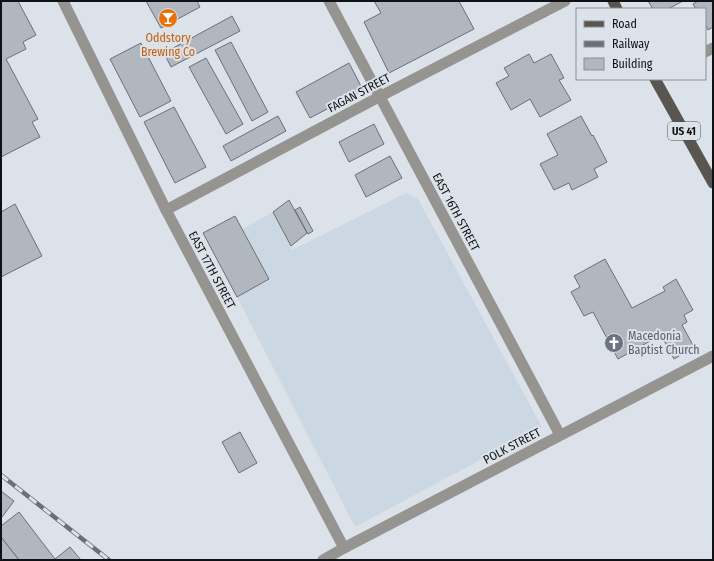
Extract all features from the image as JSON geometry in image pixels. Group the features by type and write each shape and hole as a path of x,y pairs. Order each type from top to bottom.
{"main road":[{"name":"US 41","path":"656,80 713,183"}],"street":[{"name":"EAST 17TH STREET","path":"63,1 166,210 344,548"},
{"name":"EAST 16TH STREET","path":"329,1 560,435"},
{"name":"FAGAN STREET","path":"166,210 379,96 566,1"},
{"name":"POLK STREET","path":"323,560 713,356"}],"shaded area":[{"path":"406,193 418,199 542,427 355,527 237,297 269,279 242,229 273,212 292,250"}],"building":[{"path":"1,1 18,1 36,35 23,42 26,49 6,59 38,119 32,122 40,137 1,157"},
{"name":"Oddstory Brewing Co","path":"146,1 197,1 200,7 161,28"},
{"path":"374,1 459,1 474,29 389,73 364,22 381,13"},
{"path":"648,1 683,1 670,8 652,8"},
{"path":"698,1 713,1 713,27 708,30 706,26 706,8 695,8 693,4"},
{"path":"232,16 240,31 171,67 164,53"},
{"path":"231,42 268,112 252,121 215,50"},
{"path":"141,43 171,101 140,117 110,59"},
{"path":"529,54 534,63 551,54 564,78 559,80 571,100 540,117 530,99 511,110 496,83 509,76 504,68"},
{"path":"206,58 243,124 226,134 189,67"},
{"path":"349,63 363,90 310,118 296,92"},
{"path":"174,107 206,167 175,183 144,122"},
{"path":"278,116 286,131 231,161 223,146"},
{"path":"581,116 607,162 594,169 598,177 572,190 569,183 554,190 540,164 558,155 547,134"},
{"path":"374,124 384,144 349,162 339,142"},
{"path":"390,156 402,178 366,197 355,175"},
{"path":"289,200 307,233 291,246 273,212"},
{"path":"15,204 42,256 1,277 1,212"},
{"path":"300,207 313,231 308,234 295,210"},
{"path":"235,216 269,279 237,297 203,233"},
{"path":"605,259 632,308 665,291 663,287 676,279 693,310 684,315 687,322 682,325 694,347 674,359 661,335 618,359 593,312 584,316 571,292 580,287 574,276"},
{"path":"240,432 257,463 239,473 222,442"},
{"path":"1,491 14,501 2,517 1,516"},
{"path":"19,512 55,559 70,547 81,560 19,560 1,537 1,526"},
{"path":"1,537 19,560 1,560"}],"railway":[{"path":"1,475 109,560"}],"place":[{"name":"Oddstory Brewing Co","path":"168,18"},
{"name":"Macedonia Baptist Church","path":"614,343"}]}
